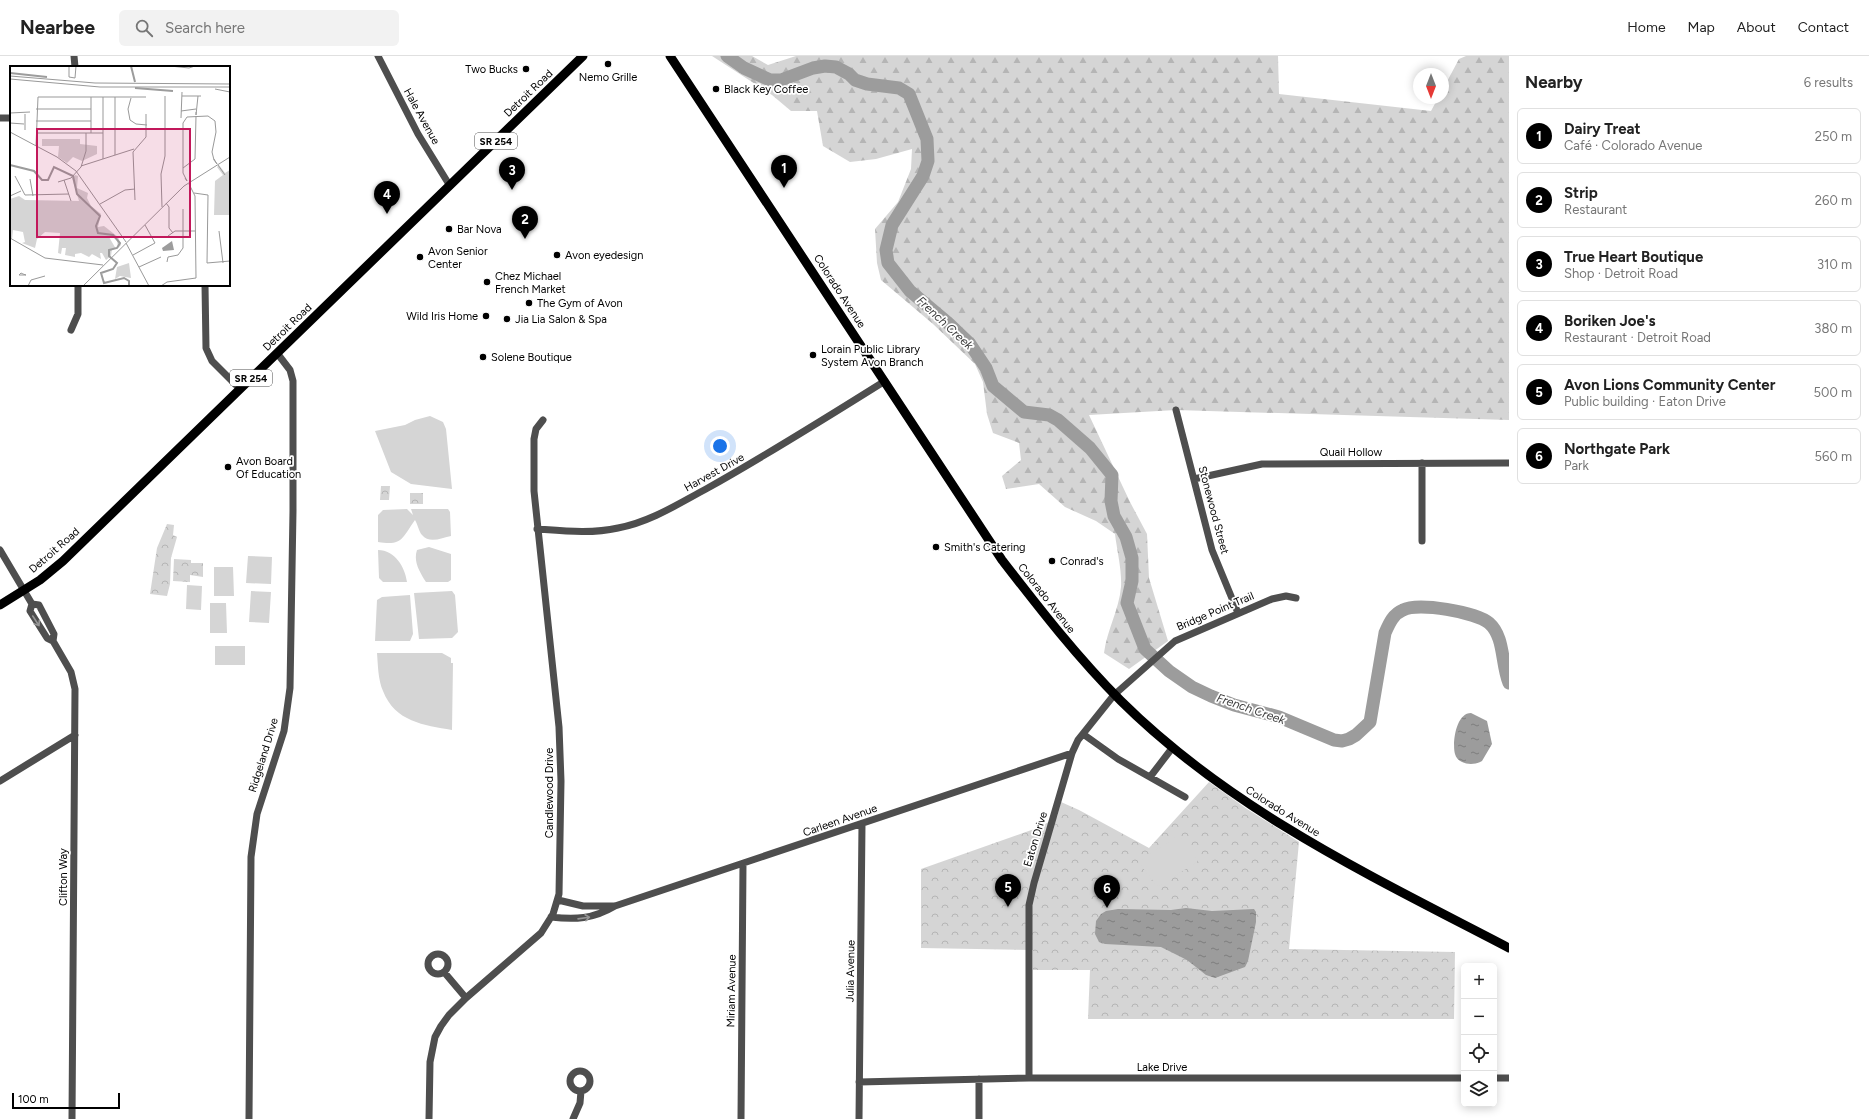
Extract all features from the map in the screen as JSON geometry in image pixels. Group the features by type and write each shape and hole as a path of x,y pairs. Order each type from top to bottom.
{"main road":[{"name":"Detroit Road","path":"0,605 40,580 63,561 583,56"},
{"name":"Colorado Avenue","path":"670,56 1015,578 1067,644 1114,694 1173,747 1242,800 1300,837 1509,948"}],"street":[{"path":"74,56 75,66"},
{"name":"Hale Avenue","path":"378,56 418,134 450,186"},
{"path":"70,330 78,314 78,286"},
{"path":"205,286 206,348 212,361 240,389"},
{"name":"Ridgeland Drive","path":"250,1119 252,850 257,814 284,731 288,710 290,677 293,381 290,370 277,353"},
{"name":"Harvest Drive","path":"537,529 583,532 605,531 646,520 742,469 885,381"},
{"name":"Stonewood Street","path":"1176,410 1213,554 1238,613"},
{"name":"Candlewood Drive","path":"429,1119 430,1062 435,1037 449,1015 466,998 536,938 551,918 558,900 561,781 559,734 534,491 533,448 536,429 543,420"},
{"path":"1422,463 1422,541"},
{"name":"Quail Hollow","path":"1194,479 1256,464 1509,463"},
{"name":"Clifton Way","path":"0,550 32,604 30,611 47,638 53,641 74,680 75,735 72,1119"},
{"name":"Bridge Point Trail","path":"1114,694 1162,651 1184,637 1238,613 1277,598 1286,596 1296,598"},
{"name":"Clifton Way","path":"32,604 39,605 54,634 53,641"},
{"name":"Eaton Drive","path":"1029,1078 1029,905 1035,878 1072,753 1083,734 1114,694"},
{"path":"1083,734 1108,752 1185,797"},
{"path":"0,781 75,735"},
{"path":"1150,776 1173,747"},
{"name":"Carleen Avenue","path":"551,918 588,918 599,915 615,906 1072,753"},
{"name":"Julia Avenue","path":"859,1119 862,824"},
{"name":"Miriam Avenue","path":"741,1119 743,864"},
{"name":"Carleen Avenue","path":"558,900 583,906 615,906"},
{"path":"444,972 466,998"},
{"name":"Lake Drive","path":"860,1082 1029,1078 1461,1078"},
{"path":"1497,1078 1509,1078"},
{"path":"979,1079 979,1119"},
{"path":"573,1119 580,1103 581,1091"}],"green space":[{"path":"712,56 752,56 768,65 796,56 1278,56 1279,94 1431,111 1435,104 1449,104 1449,78 1459,59 1466,56 1509,56 1509,420 1176,410 1089,415 1130,502 1147,534 1149,578 1168,641 1129,669 1104,653 1118,604 1121,587 1120,567 1115,534 1096,521 1065,507 1039,484 1006,489 1002,476 1021,460 1019,443 993,433 987,414 983,382 975,364 933,324 881,280 877,263 875,229 898,202 911,169 912,149 876,159 850,162 823,146 817,111 791,111 772,95"},
{"path":"430,416 443,422 446,429 452,489 411,484 391,472 375,431 405,425 415,420"},
{"path":"381,486 390,486 389,500 380,500"},
{"path":"410,493 423,493 423,504 410,504"},
{"path":"407,509 413,515 411,509 448,509 450,512 451,536 436,540 425,538 421,534 415,520 404,536 397,542 378,542 378,515 383,510"},
{"path":"167,524 174,525 173,535 177,537 171,558 170,584 167,596 150,594 157,548"},
{"path":"429,547 451,554 451,580 448,582 426,582 418,567 416,554 417,550"},
{"path":"378,550 389,553 398,560 404,571 407,582 383,582 379,578"},
{"path":"248,556 272,557 271,584 246,583"},
{"path":"174,559 191,560 191,563 203,563 203,577 190,575 190,582 173,581"},
{"path":"214,567 233,567 234,596 214,596"},
{"path":"187,585 202,586 201,610 186,609"},
{"path":"251,591 271,592 269,623 249,622"},
{"path":"452,591 455,595 458,632 452,638 419,639 414,593"},
{"path":"410,595 413,634 410,641 375,641 377,600 382,597"},
{"path":"210,603 226,603 227,633 210,633"},
{"path":"215,646 245,646 245,665 215,665"},
{"path":"377,653 442,653 451,658 451,663 453,663 452,730 421,724 403,716 395,709 388,701 381,687 378,672"},
{"path":"1209,782 1247,809 1299,842 1289,949 1455,952 1454,1019 1088,1019 1090,970 1033,970 1033,950 921,948 921,869 1040,827 1057,817 1061,802 1079,810 1149,848"},
{"path":"1179,835 1198,861 1158,887 1138,862"}],"water":[{"path":"1471,713 1487,721 1492,744 1482,761 1475,764 1467,764 1457,758 1454,743 1456,729 1459,723 1466,714"},
{"path":"1186,908 1212,911 1254,909 1256,912 1256,922 1248,961 1245,967 1215,978 1206,975 1187,960 1161,947 1105,944 1099,942 1095,934 1096,921 1101,914 1106,911 1118,909 1171,910"}],"waterway":[{"name":"French Creek","path":"727,56 744,68 770,80 781,80 813,68 825,66 836,67 849,74 855,80 867,84 899,88 909,94 927,139 928,161 923,176 892,225 886,250 888,263 910,291 970,344 986,368 993,386 1024,412 1049,415 1058,420 1090,448 1112,475 1111,501 1114,516 1126,537 1132,558 1132,581 1127,603 1145,649 1169,671 1192,687 1211,696 1234,705 1279,717 1334,740 1342,741 1356,735 1370,722 1385,633 1390,623 1394,617 1403,610 1421,607 1447,609 1460,612 1472,615 1489,623 1498,636 1506,676 1509,683"}],"place":[{"name":"Nemo Grille","path":"608,64"},
{"name":"Two Bucks","path":"526,69"},
{"name":"Black Key Coffee","path":"716,89"},
{"name":"Dairy Treat","path":"784,188"},
{"name":"True Heart Boutique","path":"512,190"},
{"name":"Boriken Joe's","path":"387,214"},
{"name":"Bar Nova","path":"449,229"},
{"name":"Strip","path":"525,239"},
{"name":"Avon eyedesign","path":"557,255"},
{"name":"Avon Senior Center","path":"420,257"},
{"name":"Chez Michael French Market","path":"487,282"},
{"name":"The Gym of Avon","path":"529,303"},
{"name":"Wild Iris Home","path":"486,316"},
{"name":"Jia Lia Salon & Spa","path":"507,319"},
{"name":"Lorain Public Library System Avon Branch","path":"813,355"},
{"name":"Solene Boutique","path":"483,357"},
{"name":"Avon Board Of Education","path":"228,467"},
{"name":"Smith's Catering","path":"936,547"},
{"name":"Conrad's","path":"1052,561"},
{"name":"Avon Lions Community Center","path":"1008,907"},
{"name":"Northgate Park","path":"1107,908"}]}
